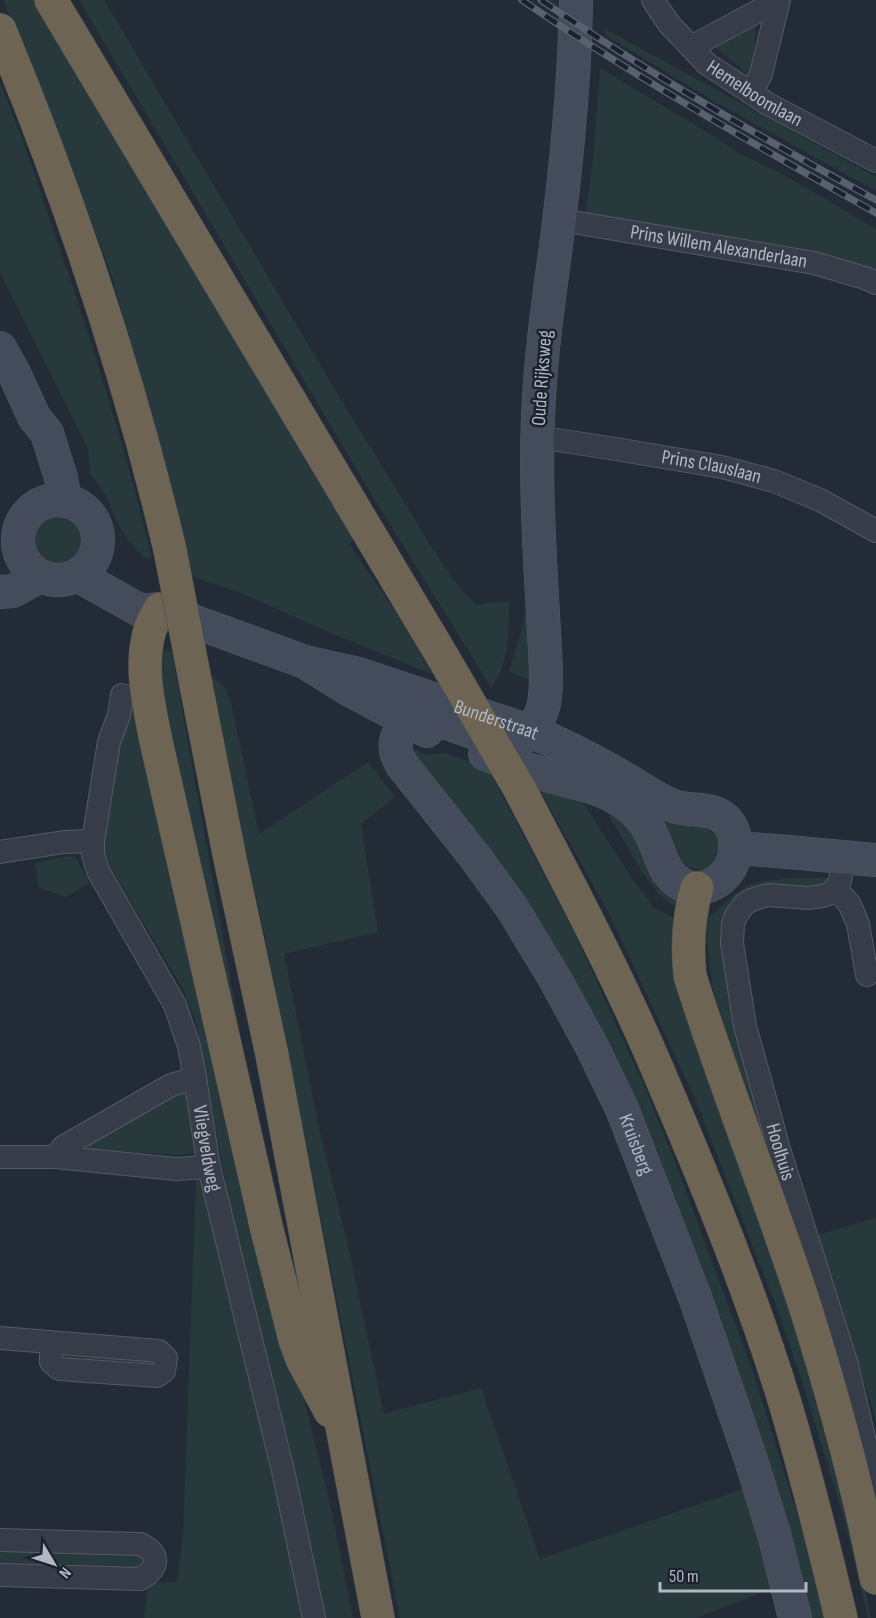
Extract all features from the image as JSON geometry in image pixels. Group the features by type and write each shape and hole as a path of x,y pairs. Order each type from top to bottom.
{"highway":[{"path":"51,0 444,659 519,788 587,919 657,1067 720,1221 759,1325 804,1470 841,1618"},
{"path":"0,30 60,179 113,338 140,430 170,550 230,859 272,1054 378,1618"},
{"path":"160,609 151,628 146,659 148,701 156,741 267,1230 295,1340 302,1359 346,1442"},
{"path":"697,888 690,913 688,941 690,976 805,1306 843,1439 876,1578"}],"main road":[{"name":"Oude Rijksweg","path":"530,731 540,718 546,696 537,438 550,282 559,224 573,88 576,11"},
{"path":"0,348 34,417 47,433 61,478 53,503"},
{"path":"0,592 13,591 21,570 18,541 21,525 30,512 53,503 80,507 92,519 97,534 86,564 68,579 58,580 21,570"},
{"name":"Bunderstraat","path":"86,564 141,611 160,609 306,662 359,674 530,731 584,756 668,804 675,807 710,811 721,816 732,828 735,849"},
{"name":"Bunderstraat","path":"306,662 350,690 444,739 606,792 631,808 641,818 651,834 668,873 684,885 697,888"},
{"path":"406,719 436,719 506,744 517,742 530,731"},
{"name":"Kruisberg","path":"406,719 394,745 399,760 512,908 555,979 622,1109 696,1300 747,1449 774,1534 795,1618"},
{"path":"697,888 713,884 725,874 733,861 735,849 861,858"}],"street":[{"name":"Hemelboomlaan","path":"653,0 669,24 707,64 768,104 876,161"},
{"path":"691,47 762,9 777,6 761,74 751,93"},
{"name":"Prins Willem Alexanderlaan","path":"559,224 573,222 814,263 876,283"},
{"name":"Prins Clauslaan","path":"537,438 610,448 722,468 774,481 820,500 876,531"},
{"name":"Vliegveldweg","path":"122,695 119,715 109,742 93,841 93,855 98,871 175,1005 189,1047 209,1167 284,1474 314,1618"},
{"path":"0,852 64,842 93,841"},
{"path":"861,858 841,878 836,889 850,905 858,924 867,975"},
{"name":"Hoolhuis","path":"836,889 831,893 816,897 768,895 751,900 739,910 736,916 732,943 745,1026 779,1149 847,1365 876,1489"},
{"path":"56,1157 63,1147 171,1085 195,1078"},
{"path":"0,1157 56,1157 176,1169 209,1167"},
{"path":"0,1338 51,1342"},
{"path":"0,1540 140,1544 148,1547 155,1561 154,1568 140,1579 0,1575"}],"shaded area":[{"path":"3,0 34,0 57,42 356,538 349,544 400,618 432,674 323,630 244,594 193,577 160,445 113,280 71,165"},
{"path":"79,0 104,0 331,383 458,586 476,605 509,601 505,657 502,668 491,687 373,497"},
{"path":"757,22 752,64 747,74 713,45"},
{"path":"605,29 876,177 876,191 710,99 605,35"},
{"path":"600,68 742,155 779,172 876,229 876,272 858,263 618,221 586,212 594,149"},
{"path":"0,83 30,161 96,359 152,558 144,558 128,540 105,494 90,474 88,449 0,273"},
{"path":"58,512 68,514 77,520 83,529 85,539 83,549 77,558 68,564 58,566 48,564 39,558 33,549 31,539 33,529 39,520 48,514"},
{"path":"528,602 531,681 509,671"},
{"path":"156,645 172,653 244,1055 192,864"},
{"path":"207,672 226,688 231,702 259,834 368,762 395,797 361,824 378,932 284,954 319,1128 348,1246 384,1414 481,1388 540,1559 749,1487 778,1586 697,1618 400,1618 263,927 227,773"},
{"path":"139,691 330,1504 353,1618 326,1618 290,1447 252,1303 230,1207 196,1022 183,989 99,848 121,729"},
{"path":"415,750 428,755 446,753 488,768 574,932 644,1085 751,1366 806,1542 824,1618 806,1618 793,1555 514,886 466,820 412,761"},
{"path":"538,787 584,804 654,908 684,923 777,1242 851,1520 871,1618 868,1618 844,1519 777,1308 696,1101 610,915"},
{"path":"639,794 688,821 692,828 706,828 716,834 721,842 715,863 704,869 693,869 685,864 677,847 668,845"},
{"path":"613,802 684,908 672,905 658,894 642,872 605,809"},
{"path":"66,856 75,857 90,883 66,897 39,888 35,863"},
{"path":"790,878 832,878 828,886 743,895 742,1037 764,1149 713,990 705,925 706,918 741,889 761,882"},
{"path":"174,1093 187,1094 196,1153 179,1155 94,1150 87,1146"},
{"path":"196,1178 203,1179 305,1618 144,1618 148,1583 177,1582 183,1534"},
{"path":"876,1218 876,1421 837,1292 817,1235"},
{"path":"60,1348 160,1356 159,1371 59,1363"},
{"path":"0,1547 143,1551 142,1571 0,1568"}],"railway":[{"path":"522,0 652,84 876,213"},
{"path":"541,0 706,104 876,200"}]}
